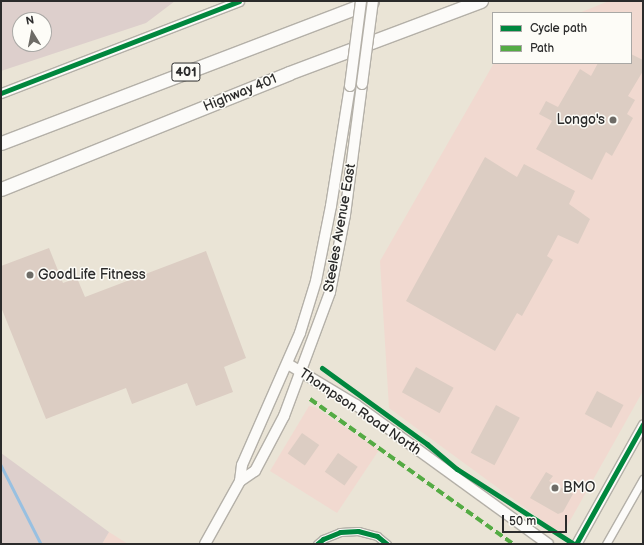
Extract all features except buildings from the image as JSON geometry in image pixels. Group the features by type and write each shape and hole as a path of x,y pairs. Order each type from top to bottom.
{"highway":[{"name":"401","path":"1,143 372,1"},
{"name":"Highway 401","path":"1,189 289,73 481,1"}],"main road":[{"name":"Steeles Avenue East","path":"205,544 240,481 242,465 288,364 316,281 331,206 350,86 361,1"},
{"name":"Steeles Avenue East","path":"240,481 255,471 284,416 302,372 330,292 345,215 372,1"},
{"name":"Thompson Road North","path":"288,364 356,405 548,544"}],"street":[{"path":"1,93 239,1"},
{"path":"576,544 643,424"},
{"path":"606,544 643,479"},
{"path":"317,544 323,538 340,532 358,531 377,536 387,544"}],"shaded area":[{"path":"1,1 175,1 146,23 1,71"},
{"path":"609,1 643,1 643,391 562,535 389,408 380,261 493,64 632,64 632,12 582,12"},
{"path":"309,406 315,407 379,450 337,513 270,471"},
{"path":"1,453 109,532 102,544 1,544"},
{"path":"109,532 128,544 102,544"}],"waterway":[{"path":"1,465 41,544"}],"marked path":[{"path":"310,399 513,544"}],"cycle path":[{"path":"1,93 239,1"},
{"path":"322,368 427,444 457,469 574,544"},
{"path":"576,544 643,424"},
{"path":"317,544 323,539 340,532 358,531 377,536 387,544"}],"place":[{"name":"Longo's","path":"613,120"},
{"name":"GoodLife Fitness","path":"30,275"},
{"name":"BMO","path":"555,488"}]}
